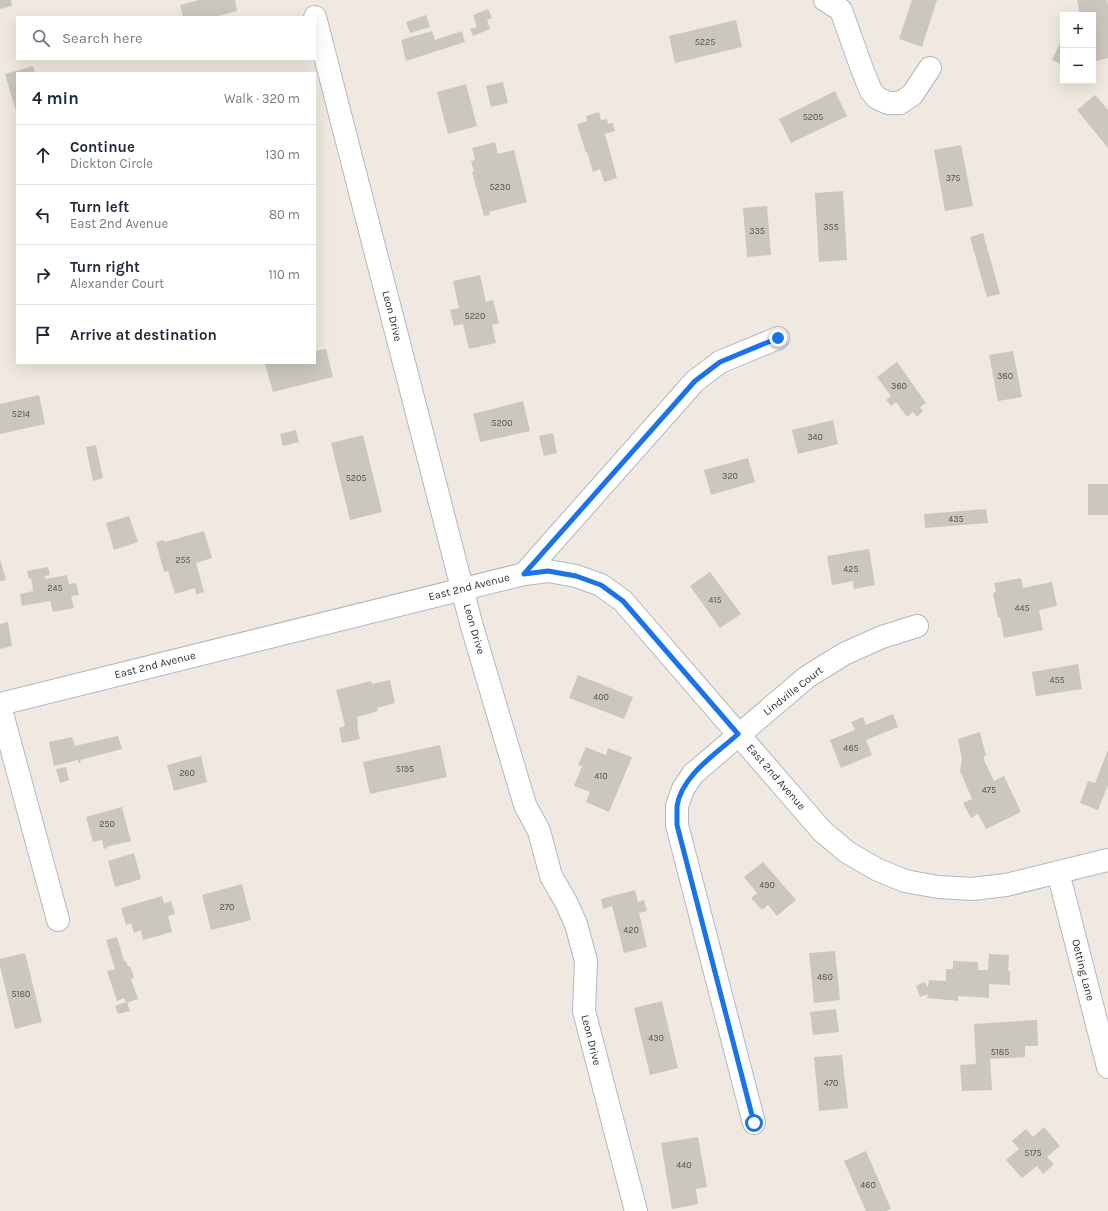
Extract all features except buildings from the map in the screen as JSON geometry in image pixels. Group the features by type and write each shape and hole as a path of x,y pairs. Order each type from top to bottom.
{"street":[{"name":"Leon Drive","path":"311,0 315,16"},
{"path":"833,5 871,91 877,98 888,103 900,103 912,95 930,68"},
{"name":"Leon Drive","path":"316,21 471,623 525,804 539,831 551,876 566,902 576,924 586,961 584,1011 636,1211"},
{"path":"524,574 695,381 720,362 778,338"},
{"name":"East 2nd Avenue","path":"0,705 524,574 548,571 576,576 601,585 623,601 822,831 848,852 876,869 925,885 972,889 1006,885 1108,860"},
{"name":"Lindville Court","path":"754,1123 677,825 678,806 683,789 693,774 738,734 807,677 844,654 882,637 917,626"},
{"path":"0,705 58,920"},
{"name":"Oetting Lane","path":"1058,872 1108,1068"}],"route":[{"path":"754,1123 677,825 678,806 683,789 693,774 738,734 623,601 601,585 576,576 548,571 524,574 695,381 720,362 778,338"}]}
